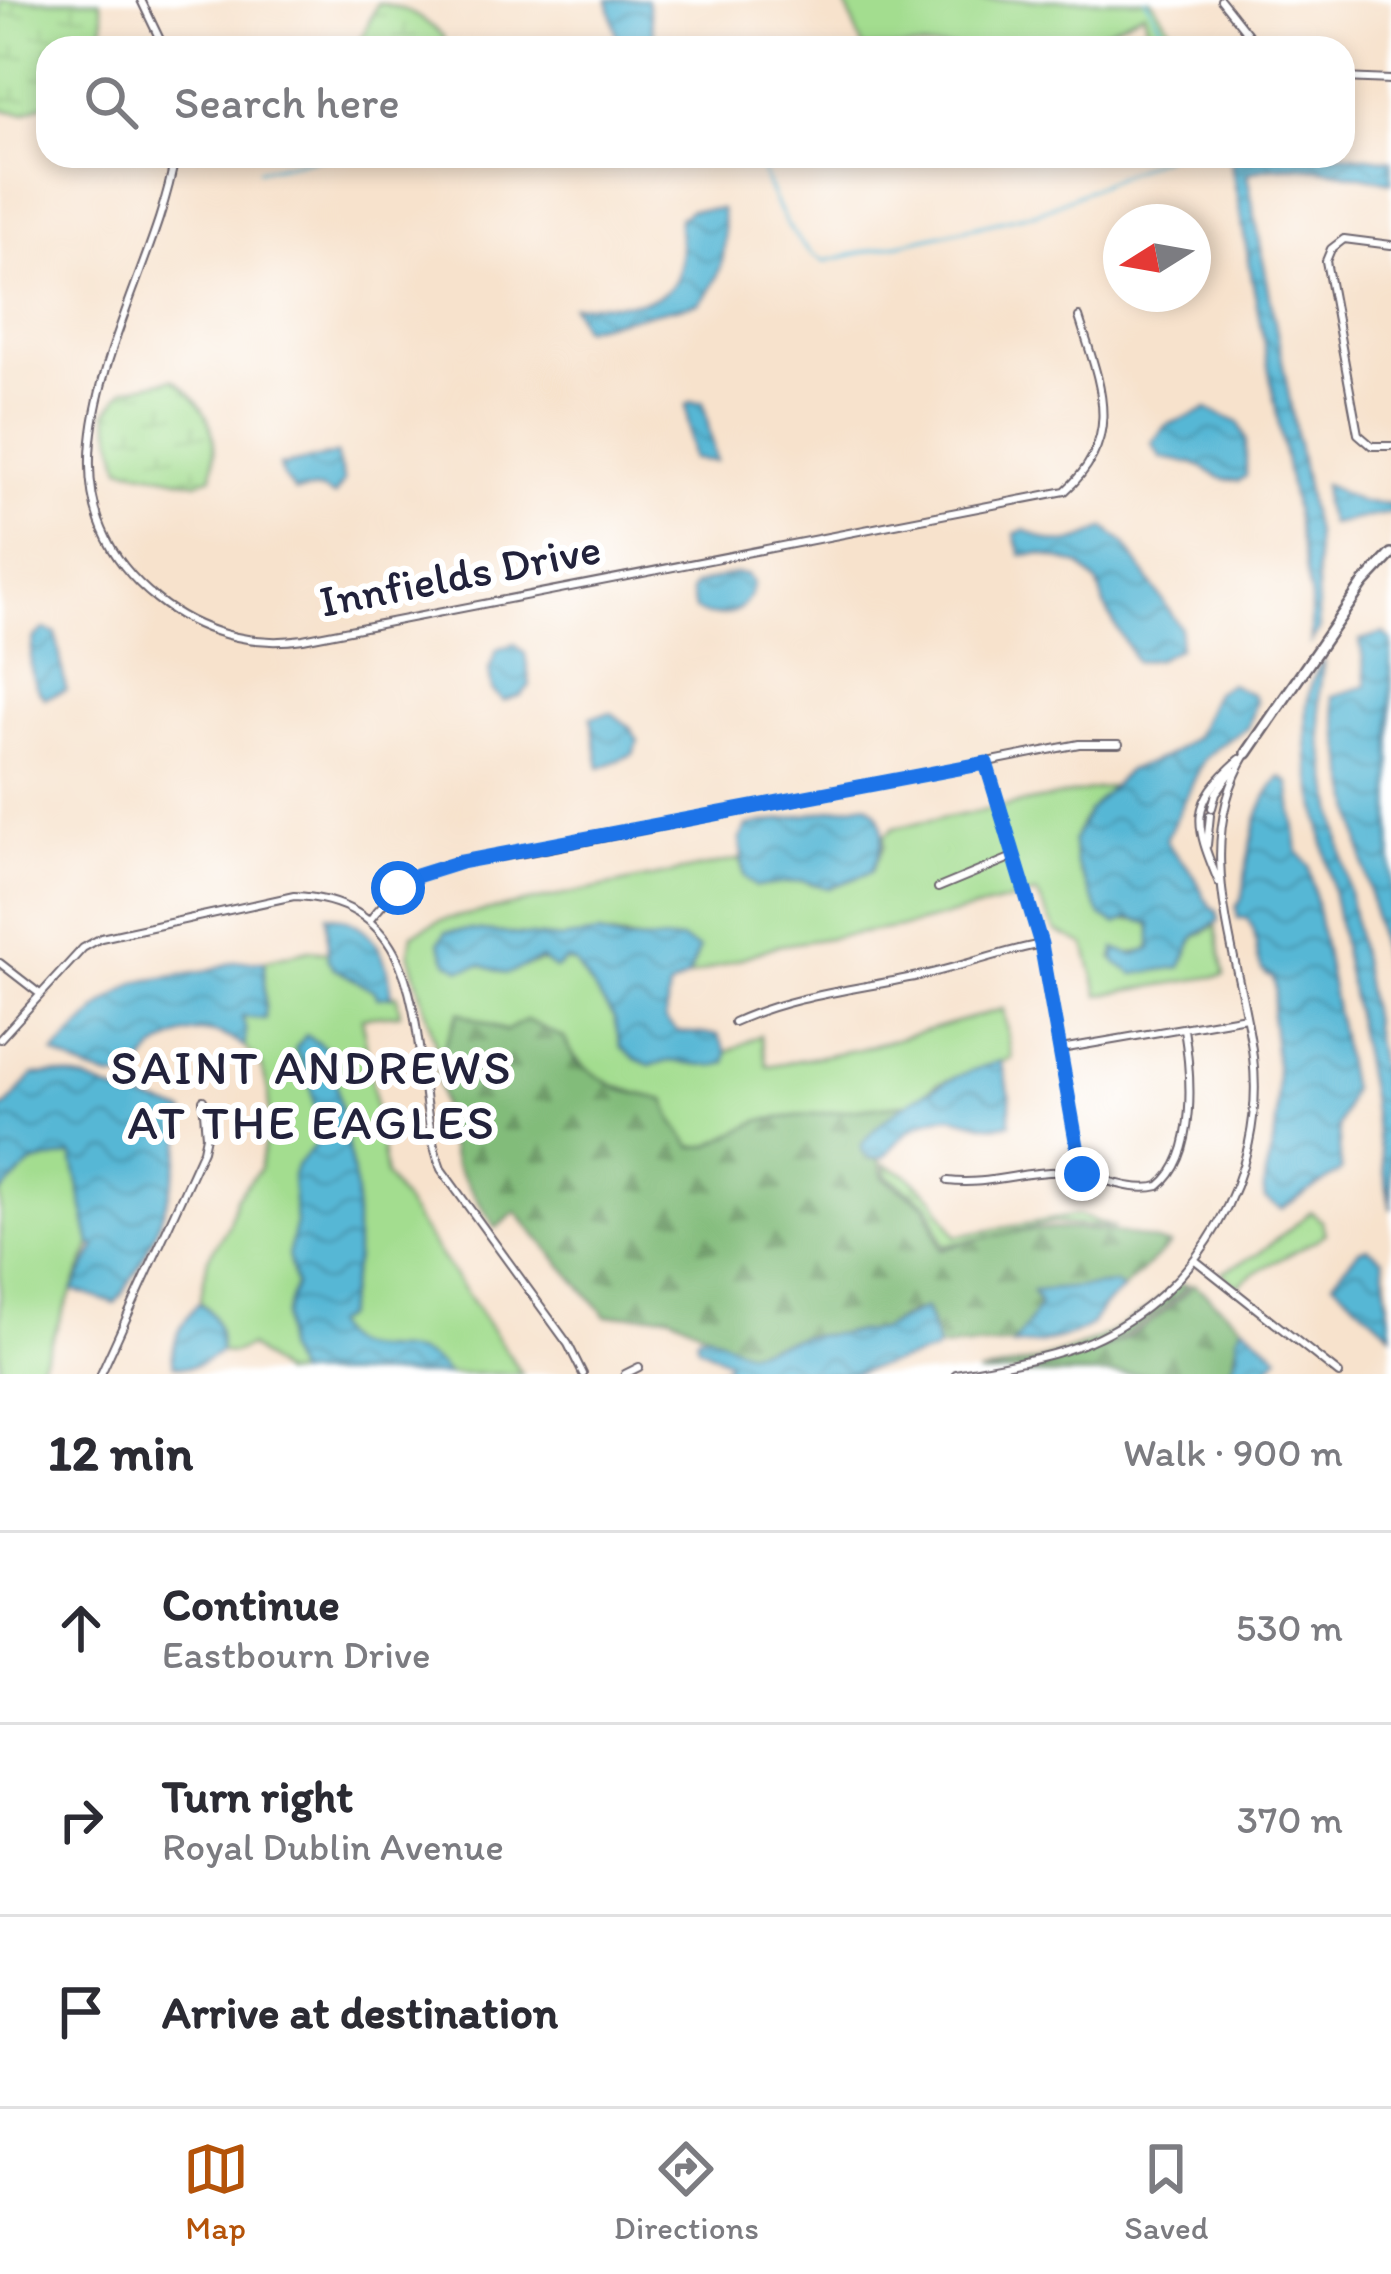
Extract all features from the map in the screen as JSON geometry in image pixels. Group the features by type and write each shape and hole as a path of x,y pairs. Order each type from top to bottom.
{"street":[{"path":"141,0 158,36"},
{"path":"1221,0 1250,36"},
{"path":"1355,78 1391,80"},
{"name":"Innfields Drive","path":"173,168 96,401 88,445 92,493 111,547 148,592 196,624 250,640 295,640 1065,491 1094,457 1105,431 1103,400 1079,317"},
{"path":"1391,245 1344,238 1330,249 1326,262 1358,434 1372,446 1391,446"},
{"path":"956,1374 1041,1357 1090,1341 1138,1313 1195,1260 1230,1202 1249,1141 1255,1078 1222,892 1220,827 1230,783 1363,584 1391,554"},
{"path":"369,922 410,878 444,866 1079,744 1119,744"},
{"path":"1208,854 1211,811 1224,779 1247,753"},
{"path":"1222,892 1200,820 1206,794 1247,753"},
{"path":"986,763 1041,944 1082,1174"},
{"path":"938,888 1015,856"},
{"path":"0,1039 83,948 122,931 294,896 335,902 369,922 394,949 408,982 431,1140 441,1169 568,1344 583,1374"},
{"path":"734,1022 767,1006 927,974 1041,944"},
{"path":"0,963 40,994"},
{"path":"1061,1049 1246,1017"},
{"path":"948,1181 976,1184 1060,1172 1139,1188 1160,1186 1169,1179 1188,1118 1190,1076 1184,1029"},
{"path":"101,1374 203,1150 203,1100"},
{"path":"1195,1260 1338,1374"},
{"path":"625,1374 640,1367"}],"green space":[{"path":"0,0 100,0 99,36 36,36 36,108 24,113 0,110"},
{"path":"844,0 1151,0 1171,29 1170,36 1139,36 1147,26 1144,12 1087,36 858,36"},
{"path":"378,3 405,10 443,36 363,36"},
{"path":"173,379 203,410 212,433 212,476 197,483 121,467 107,412 125,389"},
{"path":"1112,786 1078,830 1074,853 1100,909 1123,920 1149,920 1153,941 1148,951 1112,958 1134,973 1181,967 1195,937 1216,926 1225,975 1099,995 1085,945 1056,931 1037,894 907,926 776,946 688,977 699,950 599,934 561,939 470,930 481,965 493,969 548,960 575,963 614,1018 621,1047 650,1065 726,1063 727,1052 760,1035 767,1066 860,1049 1003,1009 1012,1059 936,1084 912,1103 762,1120 708,1146 691,1147 665,1100 606,1081 582,1064 563,1038 506,1031 459,1012 439,1057 409,952 412,934 441,920 741,859 744,876 829,888 871,872 884,836 894,828"},
{"path":"309,950 327,952 334,968 378,997 397,995 400,1014 362,1017 386,1176 522,1374 281,1374 249,1346 233,1353 220,1352 216,1324 200,1302 208,1258 228,1226 236,1198 259,1170 269,1121 268,1090 261,1064 244,1047 241,1016 265,1018 264,961"},
{"path":"459,1012 505,1031 526,1020 564,1038 576,1062 618,1089 665,1100 692,1147 708,1146 762,1120 912,1103 874,1130 870,1158 880,1159 883,1177 926,1206 941,1250 998,1235 1055,1229 1112,1232 1170,1245 1122,1290 1116,1284 1033,1292 1040,1305 1029,1327 1012,1344 938,1348 927,1311 909,1313 880,1330 801,1337 746,1352 669,1314 606,1316 516,1212 496,1228 455,1165 436,1064"},
{"path":"72,1155 91,1245 37,1374 0,1374 0,1194 32,1163"},
{"path":"885,1164 934,1198 956,1236 1077,1215 1115,1228 1052,1223 943,1246 929,1205 886,1175"},
{"path":"1311,1212 1322,1221 1325,1234 1237,1286 1222,1272 1258,1254"},
{"path":"1178,1284 1188,1285 1143,1323 1092,1351 1036,1368 977,1374 1085,1345 1131,1320"},
{"path":"1194,1284 1243,1325 1229,1374 1024,1374 1075,1359 1135,1333"}],"water":[{"path":"608,0 647,0 654,36 617,36"},
{"path":"1355,156 1391,160 1391,182 1306,168 1355,168"},
{"path":"1232,168 1270,168 1247,174 1315,534 1319,630 1311,642 1311,600"},
{"path":"721,209 722,259 699,303 582,328 572,306 636,302 665,292 675,282 680,266 679,218 690,210"},
{"path":"703,402 716,461 692,459 686,405"},
{"path":"1207,409 1239,423 1246,439 1246,476 1239,481 1223,479 1193,463 1161,458 1152,443 1165,426"},
{"path":"336,454 344,482 334,496 320,489 295,492 283,476 280,466"},
{"path":"1324,484 1361,502 1391,504 1391,513 1330,524"},
{"path":"1105,528 1124,543 1180,627 1179,648 1157,659 1136,662 1104,605 1098,584 1080,565 1041,554 1021,555 1015,534 1025,530 1065,542"},
{"path":"747,575 753,583 741,608 714,616 695,610 691,591 695,585"},
{"path":"45,629 56,634 66,690 45,698 35,685 31,661 34,637"},
{"path":"1384,633 1391,641 1391,970 1385,974 1332,696 1367,686 1360,640"},
{"path":"515,644 525,654 530,685 522,695 503,701 492,690 489,670 497,650"},
{"path":"1324,659 1319,693 1322,740 1391,1128 1391,1210 1308,758 1309,694"},
{"path":"1230,684 1256,701 1247,728 1203,761 1166,840 1193,874 1219,921 1195,936 1181,967 1134,974 1114,961 1115,949 1134,955 1151,949 1151,924 1129,918 1116,924 1101,916 1076,863 1073,841 1088,812 1127,771 1169,755 1195,737 1215,692"},
{"path":"612,713 629,726 638,741 633,754 600,768 591,717"},
{"path":"1281,777 1289,783 1298,852 1309,866 1351,1090 1338,1127 1341,1171 1281,1209 1265,1199 1264,1191 1276,1121 1275,985 1260,964 1251,924 1238,918 1236,907 1243,894 1257,820"},
{"path":"866,803 882,826 871,872 829,888 803,881 756,887 744,876 740,839 747,826"},
{"path":"327,915 367,932 382,954 392,996 377,997 375,991 334,968 328,960"},
{"path":"446,932 560,939 599,934 627,941 682,940 699,949 688,977 669,988 665,1020 678,1032 718,1035 727,1052 726,1063 650,1065 635,1059 621,1047 614,1018 575,963 566,960 555,969 541,959 507,974 481,965 461,969 447,961 439,942"},
{"path":"264,961 265,1019 242,1017 244,1047 213,1033 183,1035 155,1051 134,1077 111,1078 54,1054 104,1004 137,982 234,962"},
{"path":"306,1035 330,1051 356,1191 356,1258 344,1316 332,1324 353,1346 417,1353 447,1374 296,1374 284,1349 284,1317 295,1285 288,1255 296,1223 292,1179 296,1166 320,1140 310,1081 295,1049"},
{"path":"1001,1061 1010,1095 1010,1123 939,1117 909,1132 885,1157 870,1158 863,1153 862,1144 875,1129 907,1104 944,1082"},
{"path":"55,1074 185,1113 178,1162 163,1213 115,1304 73,1290 96,1246 91,1245 72,1155 32,1163 0,1194 0,1108 33,1075"},
{"path":"1368,1248 1383,1259 1391,1333 1333,1281 1359,1250"},
{"path":"1116,1284 1122,1290 1091,1325 1039,1344 1013,1346 1040,1305 1033,1291"},
{"path":"198,1303 216,1323 220,1352 192,1366 174,1365 176,1341"},
{"path":"925,1308 938,1348 935,1352 850,1374 710,1374 725,1368 728,1361 698,1346 696,1339 708,1334 747,1352 801,1337 880,1330"},
{"path":"1243,1325 1279,1355 1264,1374 1229,1374"}],"waterway":[{"path":"1146,0 1166,36"},
{"path":"259,170 269,168"},
{"path":"762,168 791,230 825,261 1039,212 1138,168"}],"district":[{"name":"SAINT ANDREWS AT THE EAGLES","path":"312,1094"}],"route":[{"path":"398,888 410,878 461,862 986,763 1041,944 1082,1174"}]}
